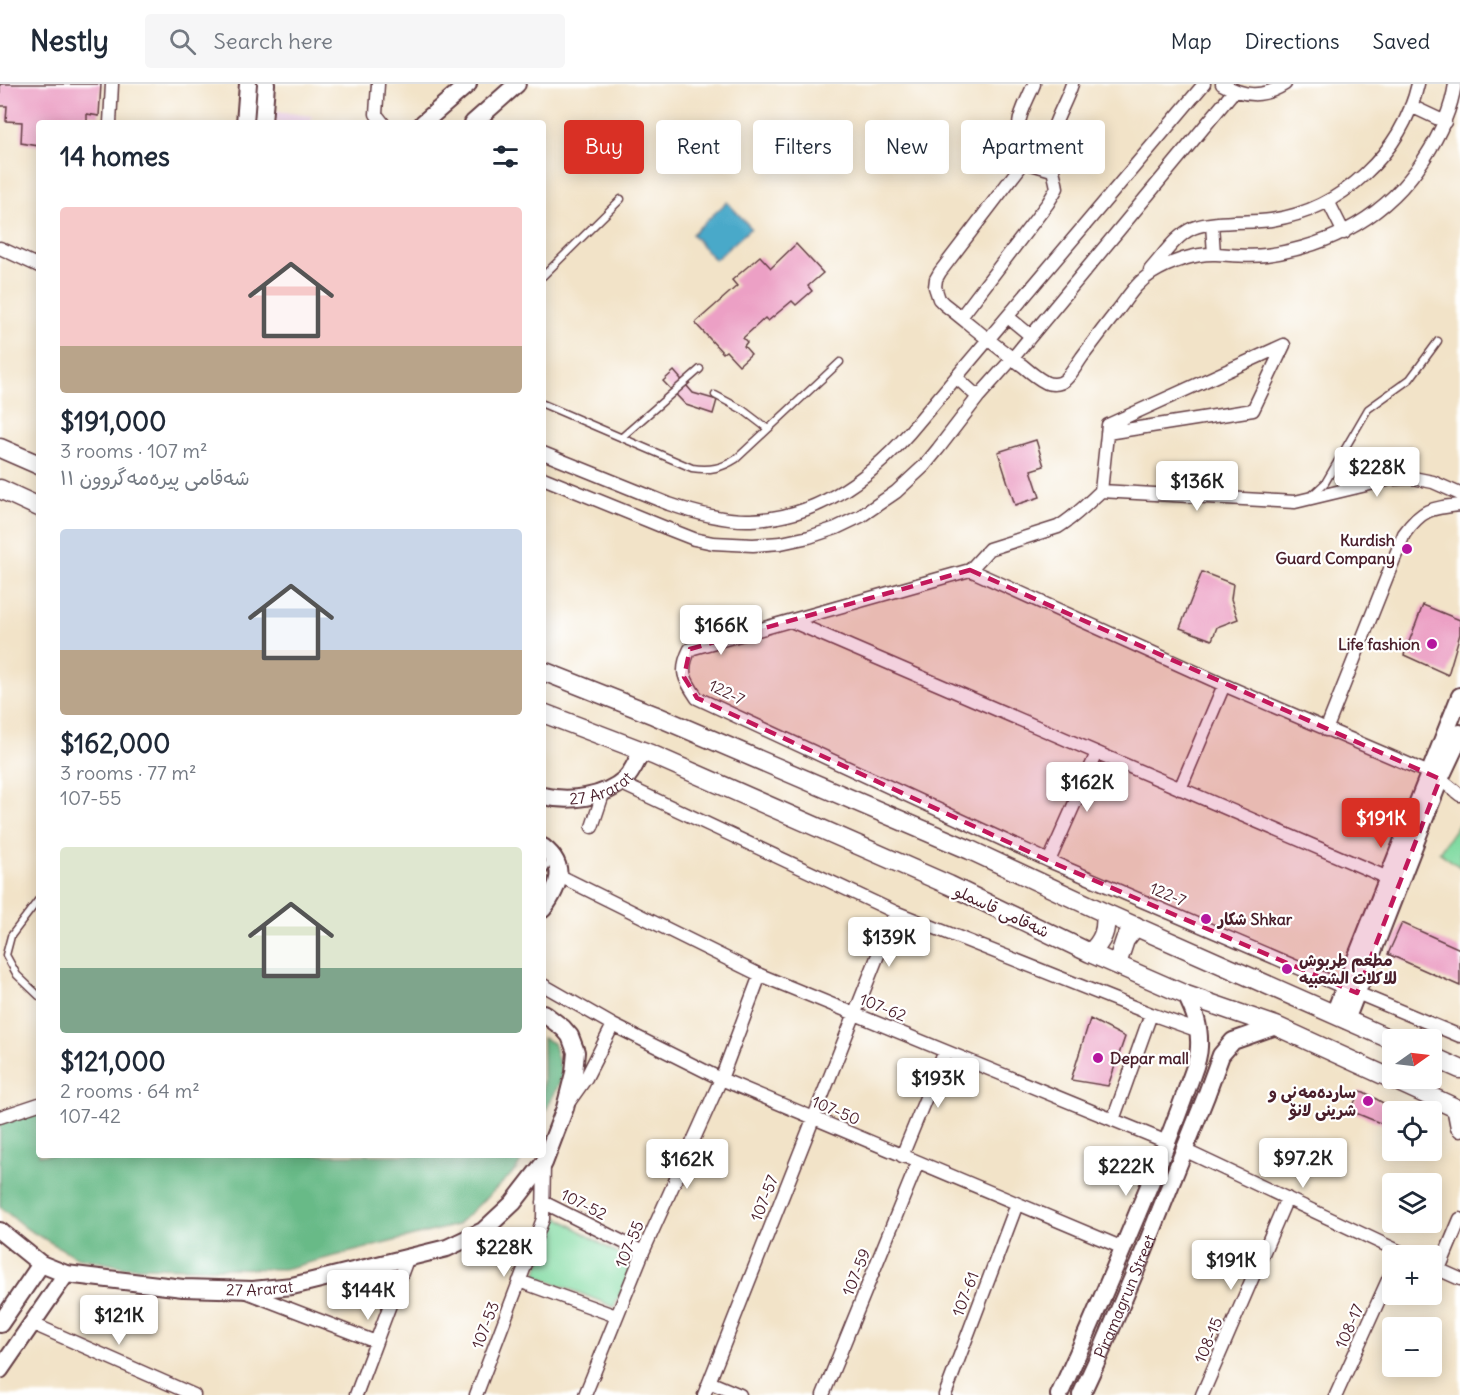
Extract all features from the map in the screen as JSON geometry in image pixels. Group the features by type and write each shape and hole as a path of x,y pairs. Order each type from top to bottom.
{"main road":[{"path":"245,120 248,84"},
{"path":"263,120 266,84"},
{"path":"426,120 468,84"},
{"path":"475,120 517,84"},
{"path":"0,448 36,464"},
{"path":"0,489 36,505"},
{"path":"546,672 654,715 970,850 1382,1036"},
{"path":"1351,990 1388,879 1435,776 1456,739 1460,696"},
{"name":"شەقامی قاسملو","path":"546,714 642,751 949,885 1090,953 1186,994 1276,1026 1457,1108"},
{"name":"27 Ararat","path":"546,797 575,798 604,791 626,778 642,751"},
{"path":"1340,1017 1435,776"},
{"path":"546,905 550,899 551,874 558,863 548,851"},
{"path":"1090,953 1100,942 1106,928 1106,913"},
{"path":"1117,964 1125,940 1136,926"},
{"name":"Piramagrun Street","path":"1059,1395 1123,1248 1196,1065 1199,1031 1196,1015 1186,994"},
{"name":"27 Ararat","path":"546,1015 570,1036 576,1052 574,1073 565,1108 546,1158"},
{"name":"Piramagrun Street","path":"1081,1395 1144,1251 1221,1055 1233,1041 1276,1026"},
{"path":"1442,1061 1460,1069"},
{"name":"27 Ararat","path":"0,1231 41,1264 66,1274 183,1288 253,1290 292,1286 447,1248 483,1231 513,1203 546,1158"},
{"path":"0,1324 41,1264"},
{"path":"0,1370 66,1274"}],"street":[{"path":"110,120 112,84"},
{"path":"378,84 376,114 381,120"},
{"path":"1020,120 1034,84"},
{"path":"1058,120 1072,84"},
{"path":"546,454 635,492 686,510 720,517 750,520 782,515 812,506 842,492 864,477 901,443 1204,84"},
{"path":"1222,84 1234,91 1251,95 1268,93 1285,84"},
{"path":"1015,174 947,260 936,279 936,293 944,304 1012,359 1045,383 1054,384 1065,380 1142,280 1181,236 1194,227 1273,220 1301,213 1328,201 1353,185 1371,168 1392,142 1411,106 1418,84"},
{"path":"1142,280 1177,261 1192,257 1214,254 1243,256 1290,252 1344,232 1368,218 1406,185 1433,145 1445,122 1455,84"},
{"path":"546,479 682,535 713,543 768,544 795,540 823,533 861,516 902,488 924,466 978,397 1234,91"},
{"path":"1411,106 1445,122"},
{"path":"961,317 1051,198 1056,188 1053,174"},
{"path":"1328,201 1344,232"},
{"path":"1212,224 1214,254"},
{"path":"0,248 36,265"},
{"path":"1008,317 1031,336"},
{"path":"1107,433 1253,410 1284,345 1108,425 1107,433 1101,491 1068,521 1058,527 989,549 970,570 1224,685 1435,776 1460,795"},
{"path":"957,378 978,397"},
{"path":"575,491 583,486 588,477 588,471"},
{"path":"1101,491 1295,502 1391,479 1413,478 1433,482 1460,494"},
{"path":"623,511 627,497 635,492"},
{"path":"1326,730 1404,534 1420,514 1441,507 1460,505"},
{"name":"122-7","path":"970,570 690,649 684,667 684,677 697,698 1049,861 1460,1036"},
{"path":"791,621 1388,879"},
{"path":"1180,789 1224,685"},
{"path":"1049,861 1096,753"},
{"path":"620,783 895,912 1199,1031"},
{"path":"592,827 604,791"},
{"name":"107-62","path":"551,874 760,975 1167,1142"},
{"name":"107-57","path":"704,1395 895,912"},
{"name":"107-55","path":"585,1395 643,1252 721,1079 760,975"},
{"name":"107-50","path":"546,987 613,1025 721,1079 1123,1248"},
{"path":"1113,1120 1152,1014"},
{"path":"565,1108 586,1078 613,1025"},
{"path":"902,1156 945,1051"},
{"path":"0,1117 36,1105"},
{"path":"1457,1108 1457,1128 1460,1131"},
{"path":"1184,1150 1384,1245"},
{"name":"107-59","path":"824,1395 918,1162"},
{"name":"107-53","path":"476,1395 543,1219 544,1163"},
{"name":"108-15","path":"1202,1395 1287,1198"},
{"name":"107-52","path":"543,1202 643,1252"},
{"name":"107-61","path":"945,1395 1017,1204"},
{"path":"1442,1254 1460,1219"},
{"path":"356,1395 408,1257"},
{"path":"1442,1271 1460,1279"},
{"path":"519,1281 616,1316"},
{"path":"239,1289 376,1342"},
{"name":"108-17","path":"1336,1395 1382,1293"},
{"path":"33,1324 194,1395"},
{"path":"709,1382 740,1395"}],"lane":[{"path":"546,273 621,199"},
{"path":"1295,502 1312,495 1325,483 1368,409 1410,379 1438,341"},
{"path":"546,405 692,468 714,469 725,466 736,459 840,362"},
{"path":"622,437 700,369"},
{"path":"715,395 743,410 768,429"},
{"path":"36,903 10,936 6,955 17,975 36,993"}],"highlighted area":[{"path":"970,570 1440,779 1357,993 1049,861 697,698 684,677 690,649"}],"shaded area":[{"path":"274,111 312,116 311,120 273,120"}],"green space":[{"path":"1460,822 1460,867 1439,852"},
{"path":"546,1040 553,1043 563,1076 546,1110"},
{"path":"36,1111 36,1158 522,1158 516,1170 457,1225 284,1269 125,1267 76,1257 27,1229 0,1207 0,1122"},
{"path":"558,1217 634,1264 614,1307 535,1275"}],"water":[{"path":"727,202 751,228 715,260 692,234"}],"building":[{"path":"0,84 101,84 99,116 87,114 87,120 36,120 36,146 21,143 22,122 6,121 7,106 0,106"},
{"path":"796,244 823,273 808,286 812,291 796,305 792,301 768,321 765,318 743,338 747,342 744,346 751,354 739,365 726,351 723,353 695,323 737,286 732,280 760,256 771,268"},
{"path":"674,371 693,393 717,400 713,414 686,405 663,381"},
{"path":"1036,440 1044,466 1031,470 1040,497 1015,505 998,452"},
{"path":"1202,572 1233,584 1231,599 1238,619 1217,627 1212,640 1180,628"},
{"name":"Life fashion","path":"1423,605 1460,620 1460,634 1448,675 1404,655"},
{"path":"1402,923 1460,949 1460,986 1388,954"},
{"name":"Depar mall","path":"1090,1019 1125,1037 1108,1086 1071,1080"},
{"name":"ساردەمەنی و شرینی لانۆ","path":"1359,1091 1364,1092 1382,1102 1382,1124 1351,1111"}],"place":[{"name":"Kurdish Guard Company","path":"1407,549"},
{"name":"Life fashion","path":"1432,644"},
{"name":"شکار Shkar","path":"1206,919"},
{"name":"مطعم طربوش للاكلات الشعبيه","path":"1287,969"},
{"name":"Depar mall","path":"1098,1058"},
{"name":"ساردەمەنی و شرینی لانۆ","path":"1368,1101"}]}
